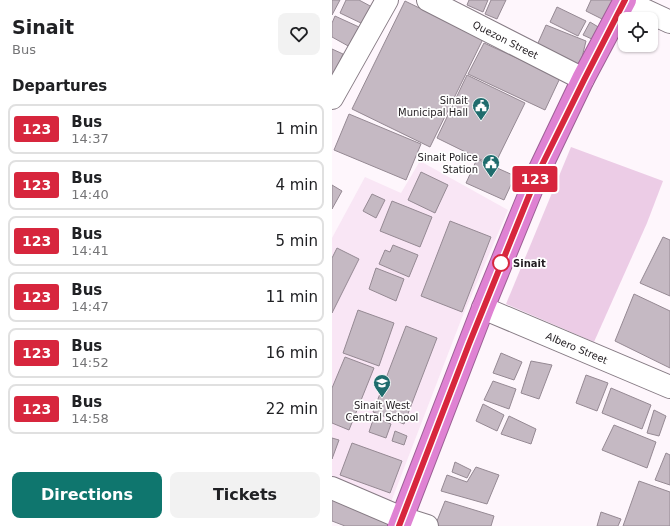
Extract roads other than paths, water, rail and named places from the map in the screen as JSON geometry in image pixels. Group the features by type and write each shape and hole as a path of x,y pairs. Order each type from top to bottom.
{"highway":[{"path":"400,522 483,308 539,171 625,0"}],"street":[{"path":"332,98 387,0"},
{"name":"Quezon Street","path":"428,0 584,80"},
{"path":"625,0 670,22"},
{"name":"Albero Street","path":"483,308 670,387"},
{"path":"332,488 400,522 428,526"}],"place":[{"name":"Sinait Municipal Hall","path":"481,121"},
{"name":"Sinait Police Station","path":"491,178"},
{"name":"Sinait","path":"501,263"},
{"name":"Sinait West Central School","path":"382,398"}]}
